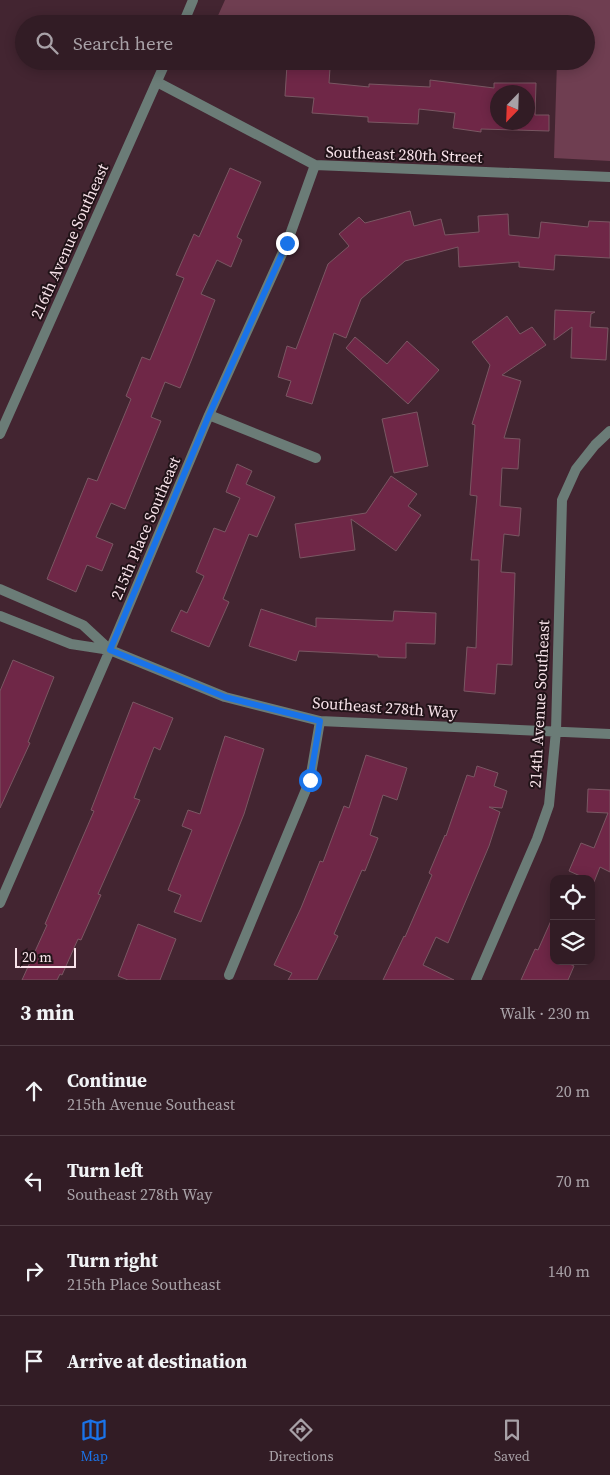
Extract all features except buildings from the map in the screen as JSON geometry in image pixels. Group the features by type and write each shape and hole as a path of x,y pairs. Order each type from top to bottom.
{"street":[{"path":"187,15 193,0"},
{"name":"216th Avenue Southeast","path":"0,434 162,70"},
{"name":"Southeast 280th Street","path":"157,82 314,165 610,177"},
{"name":"215th Place Southeast","path":"0,903 110,650 209,415 287,243 314,165"},
{"path":"209,415 316,458"},
{"name":"214th Avenue Southeast","path":"476,980 537,839 549,805 556,731 562,500 576,469 595,445 610,431"},
{"name":"Southeast 278th Way","path":"0,590 83,625 110,650"},
{"name":"Southeast 278th Way","path":"0,616 71,644 110,650 225,697 320,721 610,734"},
{"path":"229,975 310,780 320,721"}],"shaded area":[{"path":"225,0 610,0 610,161 554,158 557,70 595,70 595,15 218,15"}],"route":[{"path":"287,243 209,415 110,650 225,697 320,721 310,780"}]}
